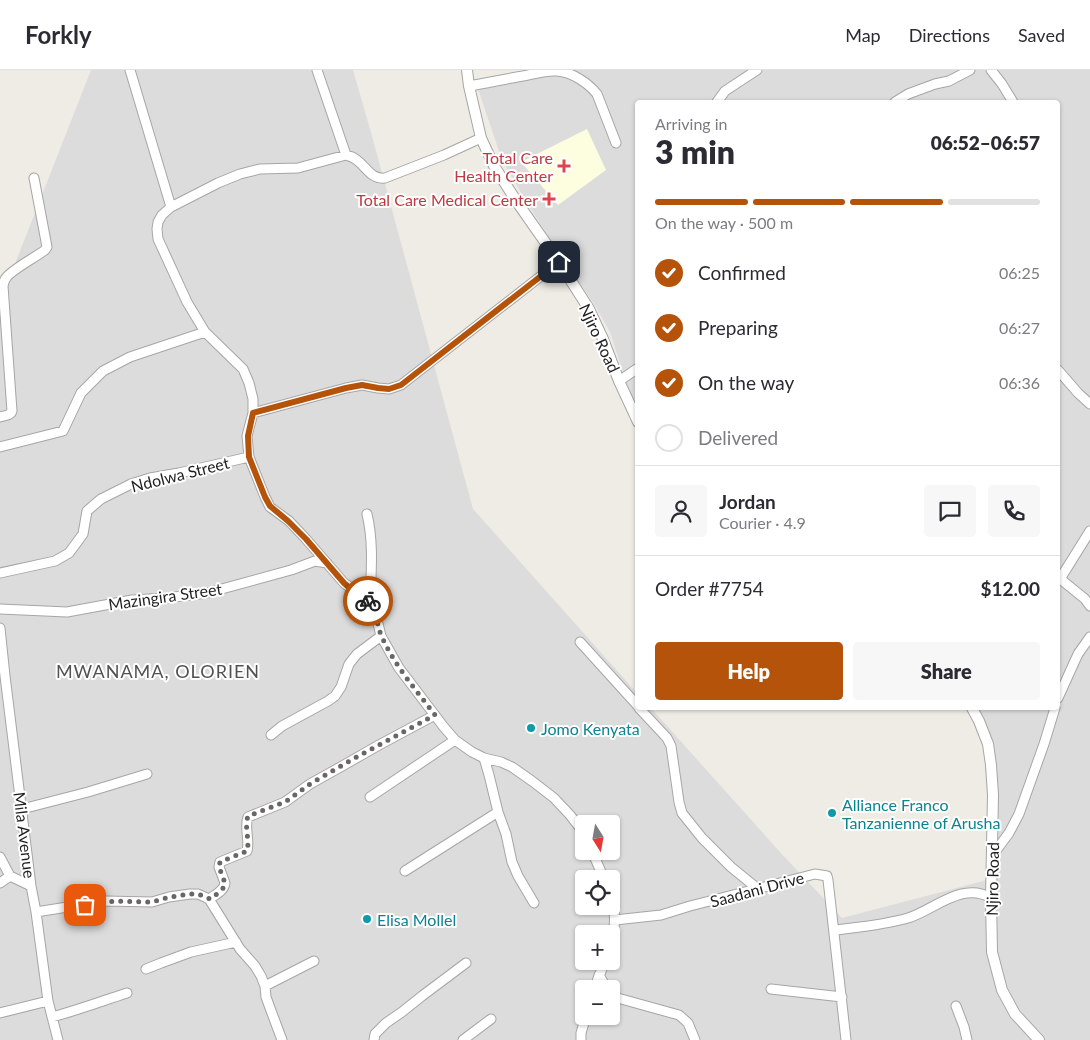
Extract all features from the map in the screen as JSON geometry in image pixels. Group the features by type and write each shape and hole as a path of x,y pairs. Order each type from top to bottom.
{"street":[{"path":"130,70 171,206"},
{"path":"317,70 346,154"},
{"name":"Njiro Road","path":"467,70 481,138 494,166 589,309 604,338 619,381 635,416"},
{"path":"718,100 725,91 757,70"},
{"path":"898,100 908,94 949,81 970,70"},
{"path":"991,70 1011,100"},
{"path":"469,86 541,72 558,71 566,73 585,83 597,94 616,143"},
{"path":"481,138 444,155 379,179 374,177 360,161 346,154 298,168 260,169 240,174 171,206 158,222 158,239 187,302 205,332 243,369 250,383 253,413 248,436 249,457 270,506 288,521 344,583 370,602 375,611 381,636 399,668 455,740 484,758 512,767 554,798 575,821"},
{"path":"0,417 8,415 12,411 4,281 6,277 47,247 34,178"},
{"path":"253,413 346,388 362,385 389,389 401,385 559,262"},
{"path":"0,448 63,431 81,393 103,371 130,357 205,332"},
{"path":"619,381 635,370"},
{"path":"1060,372 1090,404"},
{"name":"Ndolwa Street","path":"0,573 55,561 69,553 82,534 87,511 101,499 131,484 150,478 249,457"},
{"path":"367,514 371,530 372,548 370,602"},
{"path":"1060,576 1090,531"},
{"name":"Mazingira Street","path":"0,609 67,612 132,600 207,593 291,570 315,561 327,563"},
{"path":"1060,579 1090,606"},
{"name":"Mila Avenue","path":"0,634 31,886 48,1001 58,1040"},
{"path":"271,735 282,726 335,696 341,687 349,664 356,654 381,636"},
{"path":"1060,694 1078,654 1090,637"},
{"path":"580,642 635,704"},
{"path":"641,710 667,738 671,746 682,813 702,838 731,867 758,889"},
{"name":"Njiro Road","path":"973,710 988,744 991,765 993,795 992,952 1002,990 1015,1014 1038,1040"},
{"path":"992,856 1009,833 1019,814 1054,710"},
{"path":"210,899 220,891 225,883 219,867 220,862 247,851 246,821 248,816 285,802 310,784 435,715"},
{"path":"370,797 455,740"},
{"path":"484,758 512,862 534,903"},
{"path":"22,809 147,774"},
{"path":"405,870 498,812"},
{"path":"0,857 10,876 31,886"},
{"name":"Saadani Drive","path":"615,920 661,915 815,874 827,876 835,930 846,1040"},
{"path":"0,884 10,876"},
{"path":"835,930 910,918 948,899 966,893 979,893 991,898"},
{"path":"36,912 105,901 152,902 190,894 198,894 210,899 236,942 261,976 265,986 266,997 282,1040"},
{"path":"614,915 615,925"},
{"path":"146,969 160,962 191,952 236,942"},
{"path":"265,986 314,961"},
{"path":"374,1040 375,1034 386,1023 466,963"},
{"path":"597,980 601,970"},
{"path":"599,975 602,980"},
{"path":"771,989 842,997"},
{"path":"52,1017 128,993"},
{"path":"620,998 679,1015 688,1023 694,1040"},
{"path":"0,1013 48,1001"},
{"path":"956,1006 967,1040"},
{"path":"464,1040 490,1019"},
{"path":"581,1040 583,1025"}],"shaded area":[{"path":"91,70 353,70 473,509 635,691 635,710 653,710 778,850 842,918 991,879 991,920 998,898 992,880 997,795 977,710 1060,710 1060,100 635,100 635,403 610,332 594,304 561,257 502,160 478,89 528,70 1090,70 1090,1040 0,1040 0,302"},
{"name":"Total Care Health Center","path":"587,129 606,170 558,205 521,162"}],"way so far":[{"path":"85,905 105,901 152,902 190,894 198,894 210,899 220,891 225,883 219,867 220,862 247,851 246,821 248,816 285,802 310,784 435,715 399,668 381,636 375,611 368,601"}],"place":[{"name":"Total Care Health Center","path":"564,166"},
{"name":"Total Care Medical Center","path":"549,199"},
{"name":"Jomo Kenyata","path":"531,728"},
{"name":"Alliance Franco Tanzanienne of Arusha","path":"832,813"},
{"name":"Elisa Mollel","path":"367,919"}],"district":[{"name":"MWANAMA, OLORIEN","path":"158,671"}],"route":[{"path":"368,601 344,583 306,539 270,506 249,457 248,436 253,413 346,388 362,385 389,389 401,385 559,262"}]}
